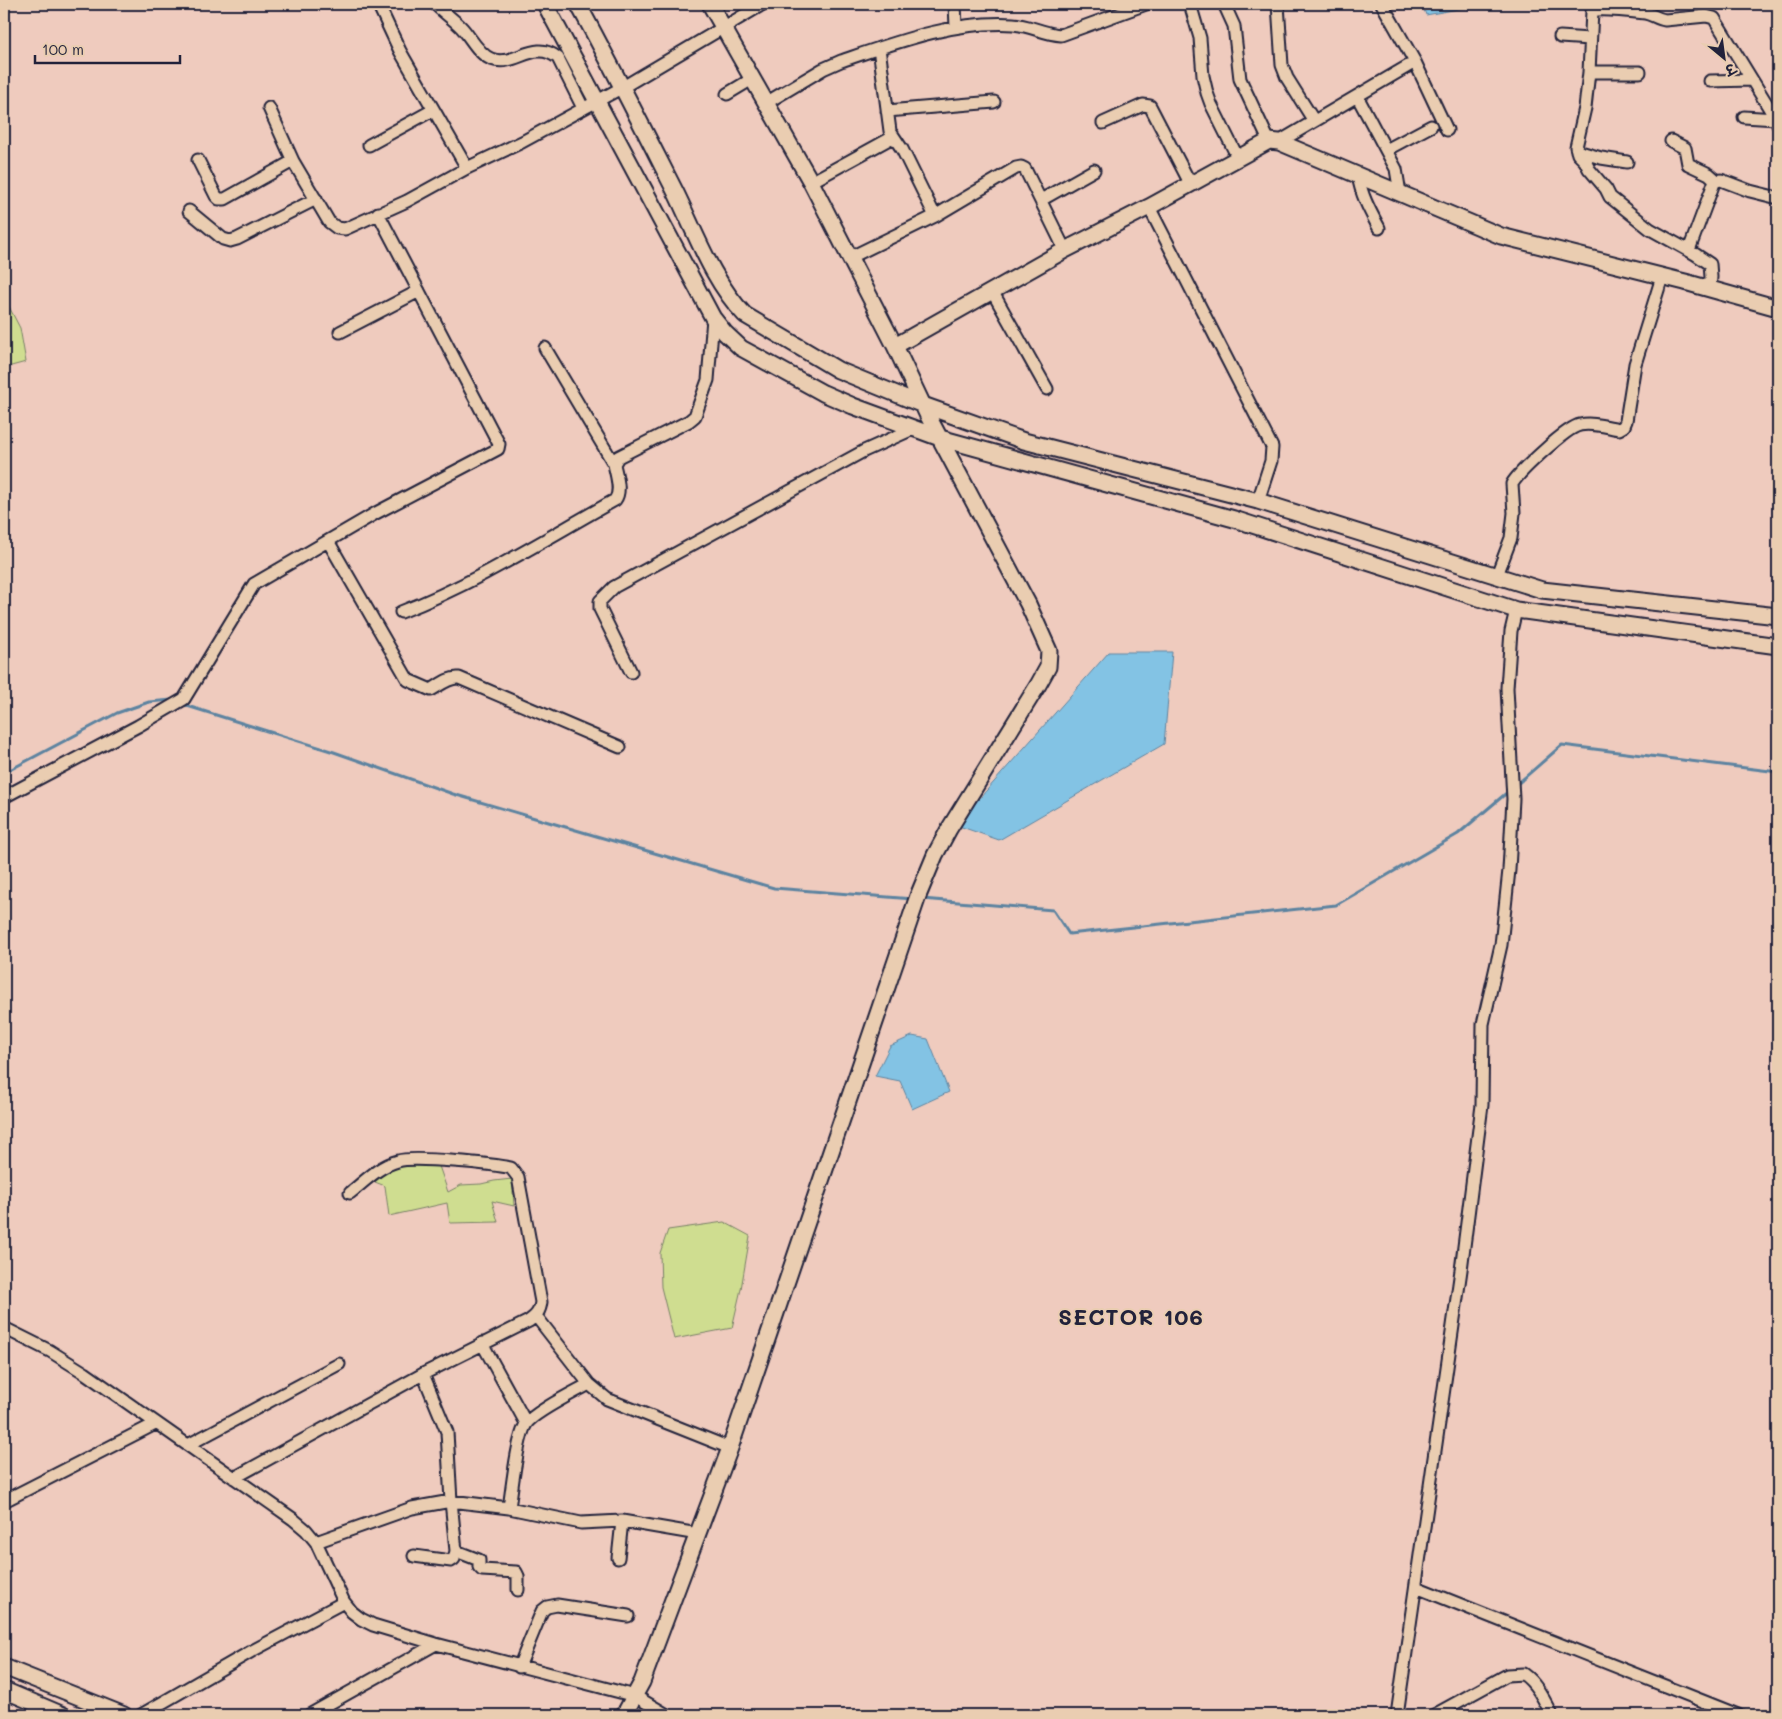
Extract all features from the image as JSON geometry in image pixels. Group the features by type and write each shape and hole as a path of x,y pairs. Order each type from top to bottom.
{"street":[{"path":"378,4 400,52 466,168"},
{"path":"435,4 461,27 483,53 492,59 514,58 540,50 550,52 558,58 590,105 713,318 741,348 823,393 852,406 940,438 1242,522 1516,610 1778,646"},
{"path":"546,4 590,105"},
{"path":"578,4 623,87 715,274 737,306 745,315 838,370 923,405 1024,441 1258,501 1535,588 1558,593 1778,616"},
{"path":"624,1715 642,1682 730,1448 918,896 941,843 1038,684 1048,666 1049,658 1049,651 1045,640 1028,604 923,405 811,182 710,4"},
{"path":"269,108 293,160 329,222 337,228 345,229 407,201 466,168 522,142 623,87 763,4"},
{"path":"955,4 956,27"},
{"path":"766,103 841,60 956,27 1014,24 1061,35 1146,4"},
{"path":"1190,4 1200,38 1203,76 1210,104 1238,158"},
{"path":"1224,4 1234,26 1240,79 1274,141 1501,236 1778,308"},
{"path":"1278,4 1282,65 1287,78 1314,122"},
{"path":"1382,4 1414,62 1447,130"},
{"path":"1710,289 1710,264 1689,250 1650,230 1610,197 1577,151 1576,147 1585,108 1591,14 1596,10 1645,13 1665,20 1711,16 1777,122"},
{"path":"1560,37 1590,39"},
{"path":"879,48 890,131 902,149 934,216"},
{"path":"895,346 1065,250 1149,207 1190,183 1314,122 1414,62"},
{"path":"1588,72 1640,72"},
{"path":"727,94 752,79"},
{"path":"1710,81 1752,80"},
{"path":"1357,96 1396,169 1400,193"},
{"path":"887,111 994,102"},
{"path":"1103,123 1143,105 1150,106 1190,183"},
{"path":"369,145 433,110"},
{"path":"1744,117 1777,122"},
{"path":"1386,150 1431,126"},
{"path":"811,182 894,137"},
{"path":"1671,141 1685,148 1688,164 1717,180 1778,198"},
{"path":"1577,151 1601,158 1626,162"},
{"path":"198,160 216,196 225,199 293,160"},
{"path":"849,258 934,216 1016,168 1025,169 1065,250"},
{"path":"1041,200 1094,170"},
{"path":"1358,175 1365,201 1379,228"},
{"path":"1689,250 1714,183 1717,180"},
{"path":"189,211 223,239 230,241 316,199"},
{"path":"1149,207 1272,447 1271,461 1258,501"},
{"path":"4,797 138,726 184,699 254,584 376,513 495,452 500,447 378,213"},
{"path":"1496,575 1510,538 1514,513 1512,484 1514,480 1527,466 1571,429 1580,425 1619,429 1624,426 1635,364 1662,277"},
{"path":"340,332 419,291"},
{"path":"992,291 1047,389"},
{"path":"614,464 618,457 692,420 695,416 708,380 713,318"},
{"path":"401,612 496,568 615,500 618,496 619,491 614,464 544,348"},
{"path":"631,672 600,609 600,601 614,586 864,451 914,429"},
{"path":"328,541 408,680 431,690 448,680 459,678 620,747"},
{"path":"1396,1715 1461,1270 1482,1105 1483,1024 1502,936 1509,870 1513,799 1507,688 1511,631 1516,610"},
{"path":"234,1478 423,1374 536,1316 540,1310 541,1302 518,1177 511,1168 422,1160 400,1160 385,1166 350,1193"},
{"path":"536,1316 589,1384 607,1399 730,1448"},
{"path":"4,1328 57,1356 294,1519 316,1542 344,1602 356,1615 373,1625 519,1667 635,1696 667,1715"},
{"path":"482,1343 526,1423"},
{"path":"188,1445 340,1364"},
{"path":"414,1556 451,1561 454,1559 456,1551 447,1432 423,1374"},
{"path":"509,1508 520,1438 526,1423 589,1384"},
{"path":"4,1502 156,1424"},
{"path":"316,1542 412,1508 451,1501 509,1508 581,1523 622,1521 698,1534"},
{"path":"618,1558 622,1521"},
{"path":"456,1551 478,1560 479,1567 482,1570 516,1572 518,1576 518,1590"},
{"path":"1416,1586 1738,1715"},
{"path":"141,1715 252,1651 344,1602"},
{"path":"519,1667 542,1612 547,1607 557,1605 628,1616"},
{"path":"309,1715 436,1644"},
{"path":"4,1667 124,1715"},
{"path":"1434,1715 1507,1675 1523,1674 1531,1680 1543,1697 1552,1715"},
{"path":"4,1690 63,1715"}],"green space":[{"path":"4,297 20,328 26,362 4,368"},
{"path":"418,1163 439,1166 448,1192 461,1185 512,1179 514,1206 492,1201 498,1222 450,1223 447,1203 389,1216 385,1186 375,1182 391,1168"},
{"path":"724,1222 750,1236 732,1328 674,1339 661,1287 660,1253 668,1230"}],"water":[{"path":"1422,4 1485,4 1426,15"},
{"path":"1109,652 1172,652 1164,744 999,840 956,825"},
{"path":"912,1036 928,1039 949,1092 912,1109 900,1081 875,1076 890,1046"}],"waterway":[{"path":"4,773 117,713 149,702 172,700"},
{"path":"184,705 334,752 453,794 774,888 913,899"},
{"path":"1515,786 1562,745 1778,772"},
{"path":"922,899 1053,910 1069,934 1336,905 1458,834 1510,790"}],"district":[{"name":"SECTOR 106","path":"1131,1316"}]}
